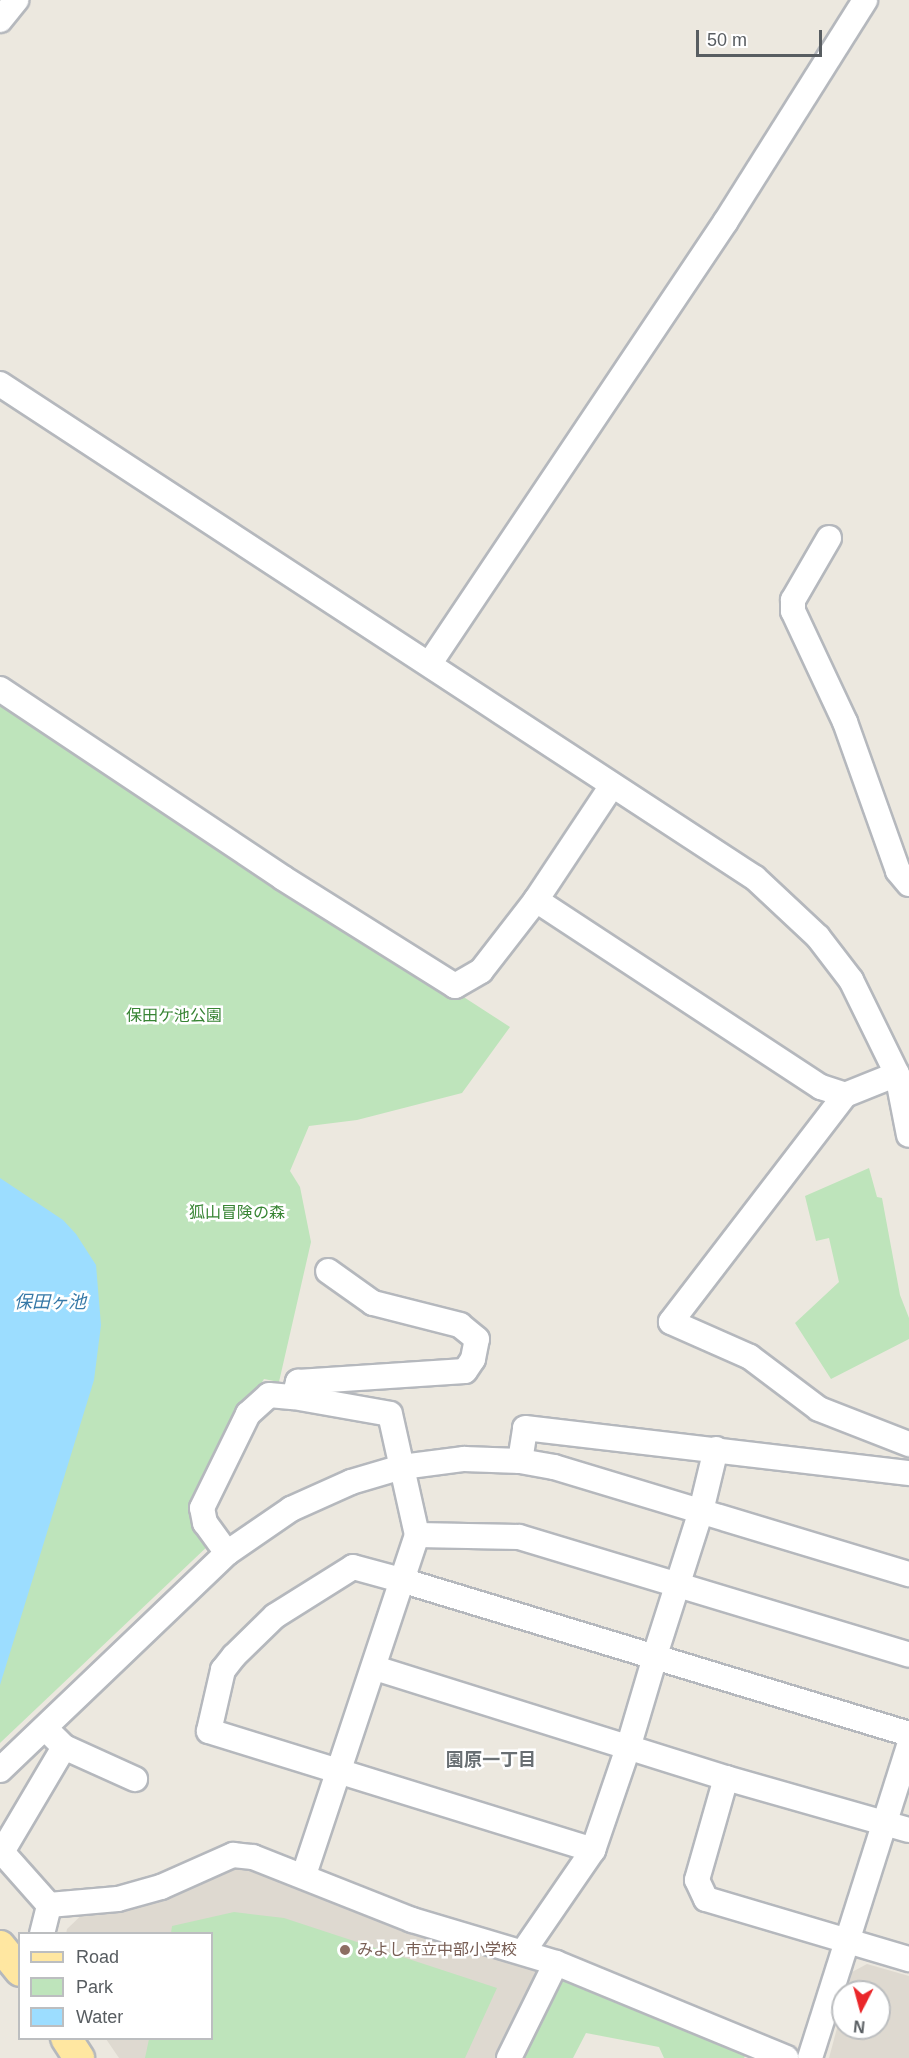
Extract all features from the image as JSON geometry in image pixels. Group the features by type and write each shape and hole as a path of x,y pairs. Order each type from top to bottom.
{"main road":[{"path":"67,2040 79,2058"}],"street":[{"path":"0,20 16,0"},
{"path":"430,663 720,230 865,0"},
{"path":"0,384 430,663 611,787 755,879 811,930 851,980 897,1074 909,1135"},
{"path":"829,538 793,600 793,611 845,722 898,871 909,884"},
{"path":"0,690 283,878 455,986 481,971 536,900 611,787"},
{"path":"536,900 821,1087 845,1095"},
{"path":"897,1074 845,1095 671,1322 750,1357 819,1409 909,1444"},
{"path":"294,1397 298,1382 445,1374 465,1371 473,1359 477,1339 460,1326 373,1303 328,1271"},
{"path":"227,1553 205,1523 202,1508 248,1414 269,1395 294,1397 390,1414 417,1535 375,1668 304,1874"},
{"path":"520,1461 525,1428 909,1473"},
{"path":"523,1952 593,1850 656,1658 701,1511 716,1449"},
{"path":"0,1770 47,1729 227,1553 291,1509 351,1482 402,1467 464,1459 520,1461 701,1511 909,1574"},
{"path":"417,1535 519,1537 909,1655"},
{"path":"593,1850 209,1731 223,1670 275,1616 353,1567 909,1734"},
{"path":"375,1668 629,1745 726,1778 909,1830"},
{"path":"47,1729 64,1747 135,1779"},
{"path":"810,2058 845,1941 909,1745"},
{"path":"49,1905 2,1852 64,1747"},
{"path":"726,1778 697,1880 706,1899 909,1959"},
{"path":"49,1905 118,1899 161,1887 233,1855 253,1857 304,1874 412,1920 523,1952 556,1964 786,2058"},
{"path":"42,1932 49,1905"},
{"path":"509,2058 556,1964"}],"shaded area":[{"name":"みよし市立中部小学校","path":"228,1865 262,1868 537,1966 540,1980 500,2058 119,2058 107,2040 213,2040 213,1932 66,1932 89,1908"},
{"path":"867,1964 909,1976 909,2058 829,2058 834,2040 891,2040 891,1980 850,1980 852,1972"}],"green space":[{"name":"保田ケ池公園","path":"0,697 510,1027 462,1093 357,1120 309,1126 290,1171 300,1187 311,1242 279,1382 264,1379 241,1415 215,1469 211,1543 0,1743"},
{"path":"869,1168 877,1197 882,1198 900,1295 909,1318 909,1339 831,1379 795,1323 839,1282 829,1238 816,1241 805,1196"},
{"name":"みよし市立中部小学校","path":"234,1912 284,1918 497,1988 465,2058 145,2058 149,2040 213,2040 213,1932 171,1932 172,1926"},
{"path":"560,1977 621,2003 749,2049 744,2058 664,2058 659,2047 586,2033 573,2058 519,2058"}],"water":[{"name":"保田ヶ池","path":"0,1178 63,1220 76,1234 96,1265 101,1325 94,1380 0,1685"}],"place":[{"name":"みよし市立中部小学校","path":"345,1950"}],"district":[{"name":"園原一丁目","path":"491,1760"}],"park label":[{"name":"狐山冒険の森","path":"237,1213"}]}
